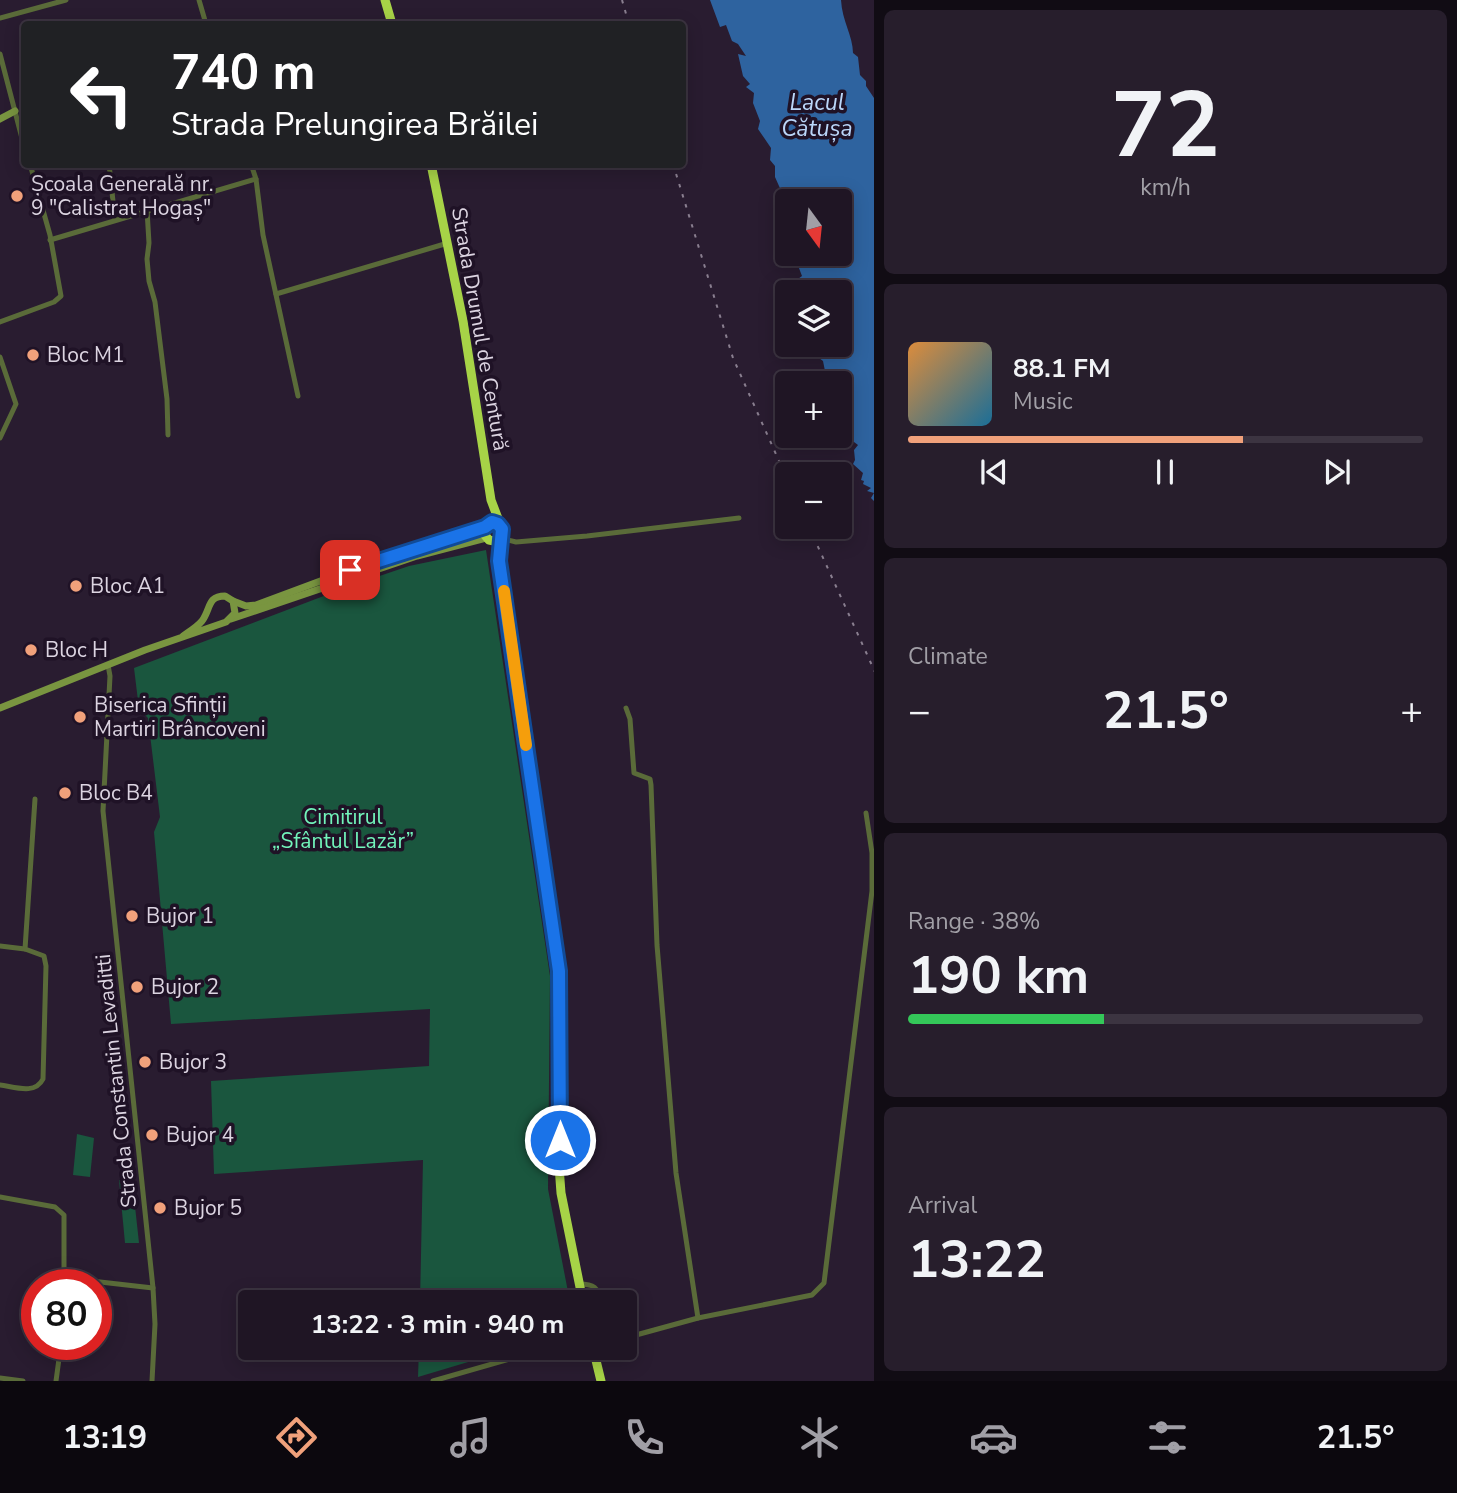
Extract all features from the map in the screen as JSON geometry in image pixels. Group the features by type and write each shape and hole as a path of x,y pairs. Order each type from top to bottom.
{"highway":[{"path":"385,0 391,21"},
{"name":"Strada Drumul de Centură","path":"432,168 448,243 491,500"},
{"path":"491,500 502,529 499,561 557,947 561,1010 560,1180 580,1290"},
{"path":"491,500 484,533 499,561"},
{"path":"485,526 492,522 498,524"},
{"path":"487,539 494,541 500,538"},
{"path":"596,1360 601,1381"}],"main road":[{"path":"0,119 15,111"},
{"path":"183,636 200,624 215,597 225,596 246,606 256,605 350,570 485,526"},
{"path":"0,709 183,636 328,585 418,556 487,539"},
{"path":"226,621 235,609 233,601"},
{"path":"208,611 211,618 226,621"}],"street":[{"path":"0,18 66,0"},
{"path":"199,0 205,21"},
{"path":"0,54 21,134"},
{"path":"0,322 54,302 61,296 31,168"},
{"path":"110,168 115,220"},
{"path":"252,168 263,234 298,396"},
{"path":"50,240 256,179"},
{"path":"147,210 149,281 155,302 168,435"},
{"path":"276,294 448,243"},
{"path":"0,357 16,404 0,438"},
{"path":"500,538 516,542 739,518"},
{"name":"Strada Constantin Levaditti","path":"108,665 110,676 103,811 153,1288 155,1324 152,1381"},
{"path":"626,709 630,719 634,773 646,776 651,785 657,945 676,1173 698,1318"},
{"path":"24,949 35,799"},
{"path":"637,1335 698,1318 812,1294 827,1277 872,891 872,853 866,813"},
{"path":"0,946 24,949 44,956 46,966 43,1079 34,1089 0,1085"},
{"path":"0,1197 55,1207 64,1215 64,1269"},
{"path":"579,1284 594,1286 598,1290"},
{"path":"112,1285 153,1288"},
{"path":"56,1381 59,1360"},
{"path":"433,1381 506,1360"},
{"path":"0,1378 23,1381"}],"green space":[{"name":"Cimitirul „Sfântul Lazăr”","path":"486,550 550,976 548,1189 568,1290 420,1290 423,1160 214,1174 211,1081 429,1066 430,1009 171,1024 154,832 160,817 148,718 139,709 134,668 409,566"},
{"path":"77,1134 94,1138 90,1177 73,1175"},
{"path":"132,1179 139,1243 125,1243 119,1180"},
{"path":"419,1360 475,1360 418,1377"}],"water":[{"name":"Lacul Cătușa","path":"710,0 841,0 853,53 858,57 860,75 874,98 874,493 867,491 871,488 863,484 863,473 853,464 854,450 858,445 852,440 852,371 825,371 823,361 819,357 852,357 852,280 798,279 802,276 798,266 852,266 852,189 780,189 775,177 775,166 770,160 771,148 758,129 760,121 753,103 754,93 746,87 750,84 743,76 738,54 746,56 738,44 732,41 726,25 720,27"}],"railway":[{"path":"622,0 628,21"},
{"path":"674,168 733,358 780,462"},
{"path":"814,539 874,670"}],"slow traffic":[{"path":"504,591 526,745"}],"place":[{"name":"Școala Generală nr. 9 \"Calistrat Hogaș\"","path":"17,196"},
{"name":"Bloc M1","path":"33,355"},
{"name":"Bloc A1","path":"76,586"},
{"name":"Bloc H","path":"31,650"},
{"name":"Biserica Sfinții Martiri Brâncoveni","path":"80,717"},
{"name":"Bloc B4","path":"65,793"},
{"name":"Bujor 1","path":"132,916"},
{"name":"Bujor 2","path":"137,987"},
{"name":"Bujor 3","path":"145,1062"},
{"name":"Bujor 4","path":"152,1135"},
{"name":"Bujor 5","path":"160,1208"}],"route":[{"path":"350,570 485,527 492,522 502,529 499,561 559,971 560,1140"}]}
